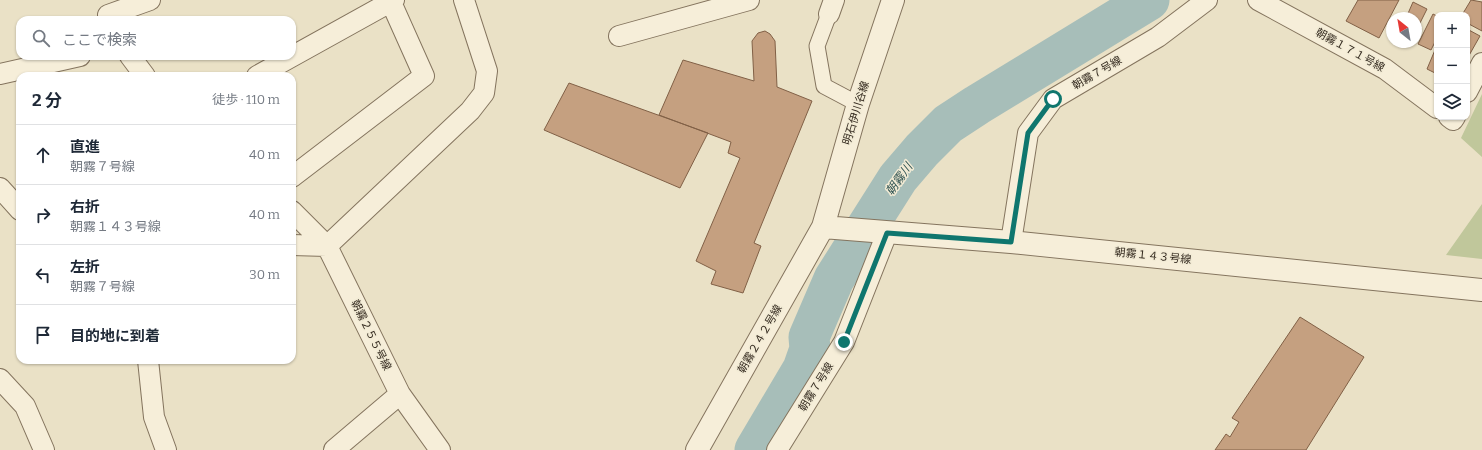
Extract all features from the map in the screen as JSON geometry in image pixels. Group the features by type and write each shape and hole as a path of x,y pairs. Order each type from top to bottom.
{"street":[{"path":"106,12 150,0"},
{"path":"296,244 327,246 470,111 484,93 487,71 464,0"},
{"path":"619,36 749,0"},
{"name":"明石伊川谷線","path":"824,227 858,104 893,0"},
{"name":"朝霧７号線","path":"1011,242 1028,133 1053,99 1158,37 1207,0"},
{"name":"朝霧１７１号線","path":"1258,0 1385,69 1434,106"},
{"path":"296,54 392,1 424,76 296,174"},
{"path":"832,7 817,46 824,86 858,104"},
{"path":"25,72 66,60"},
{"path":"133,60 143,72"},
{"path":"264,72 286,60"},
{"path":"1470,86 1482,63"},
{"path":"0,74 16,73"},
{"path":"0,188 16,206"},
{"name":"朝霧２５５号線","path":"296,215 327,246 400,394 440,450"},
{"name":"朝霧１４３号線","path":"824,227 882,233 1011,242 1482,290"},
{"name":"朝霧２４２号線","path":"697,450 824,227"},
{"name":"朝霧７号線","path":"777,450 844,342 882,233"},
{"path":"148,364 154,417 166,450"},
{"path":"0,379 25,406 44,450"},
{"path":"334,450 400,394"}],"green space":[{"path":"1482,94 1482,157 1461,138"},
{"path":"1482,204 1482,259 1446,255"}],"building":[{"path":"1358,0 1399,0 1393,12 1386,12 1386,25 1379,38 1346,21"},
{"path":"1471,0 1482,2 1482,31 1470,25 1470,12 1464,12"},
{"path":"1413,2 1427,9 1422,19 1422,12 1409,12"},
{"path":"1434,14 1434,44 1431,50 1422,46 1422,36"},
{"path":"765,31 770,34 775,41 777,87 812,101 754,243 761,246 743,293 711,284 716,271 696,261 740,158 728,153 731,142 659,115 683,60 754,81 752,41 758,33"},
{"path":"1470,31 1480,36 1470,54"},
{"path":"1434,52 1434,72 1427,69"},
{"path":"569,83 708,133 680,188 544,130"},
{"path":"1300,317 1364,357 1306,450 1215,450 1226,434 1230,437 1239,422 1232,418"}],"waterway":[{"name":"朝霧川","path":"755,450 803,369 810,349 809,337 834,279 898,178 922,150 948,124 1149,0"}],"route":[{"path":"844,342 887,233 1011,242 1028,133 1053,99"}]}
